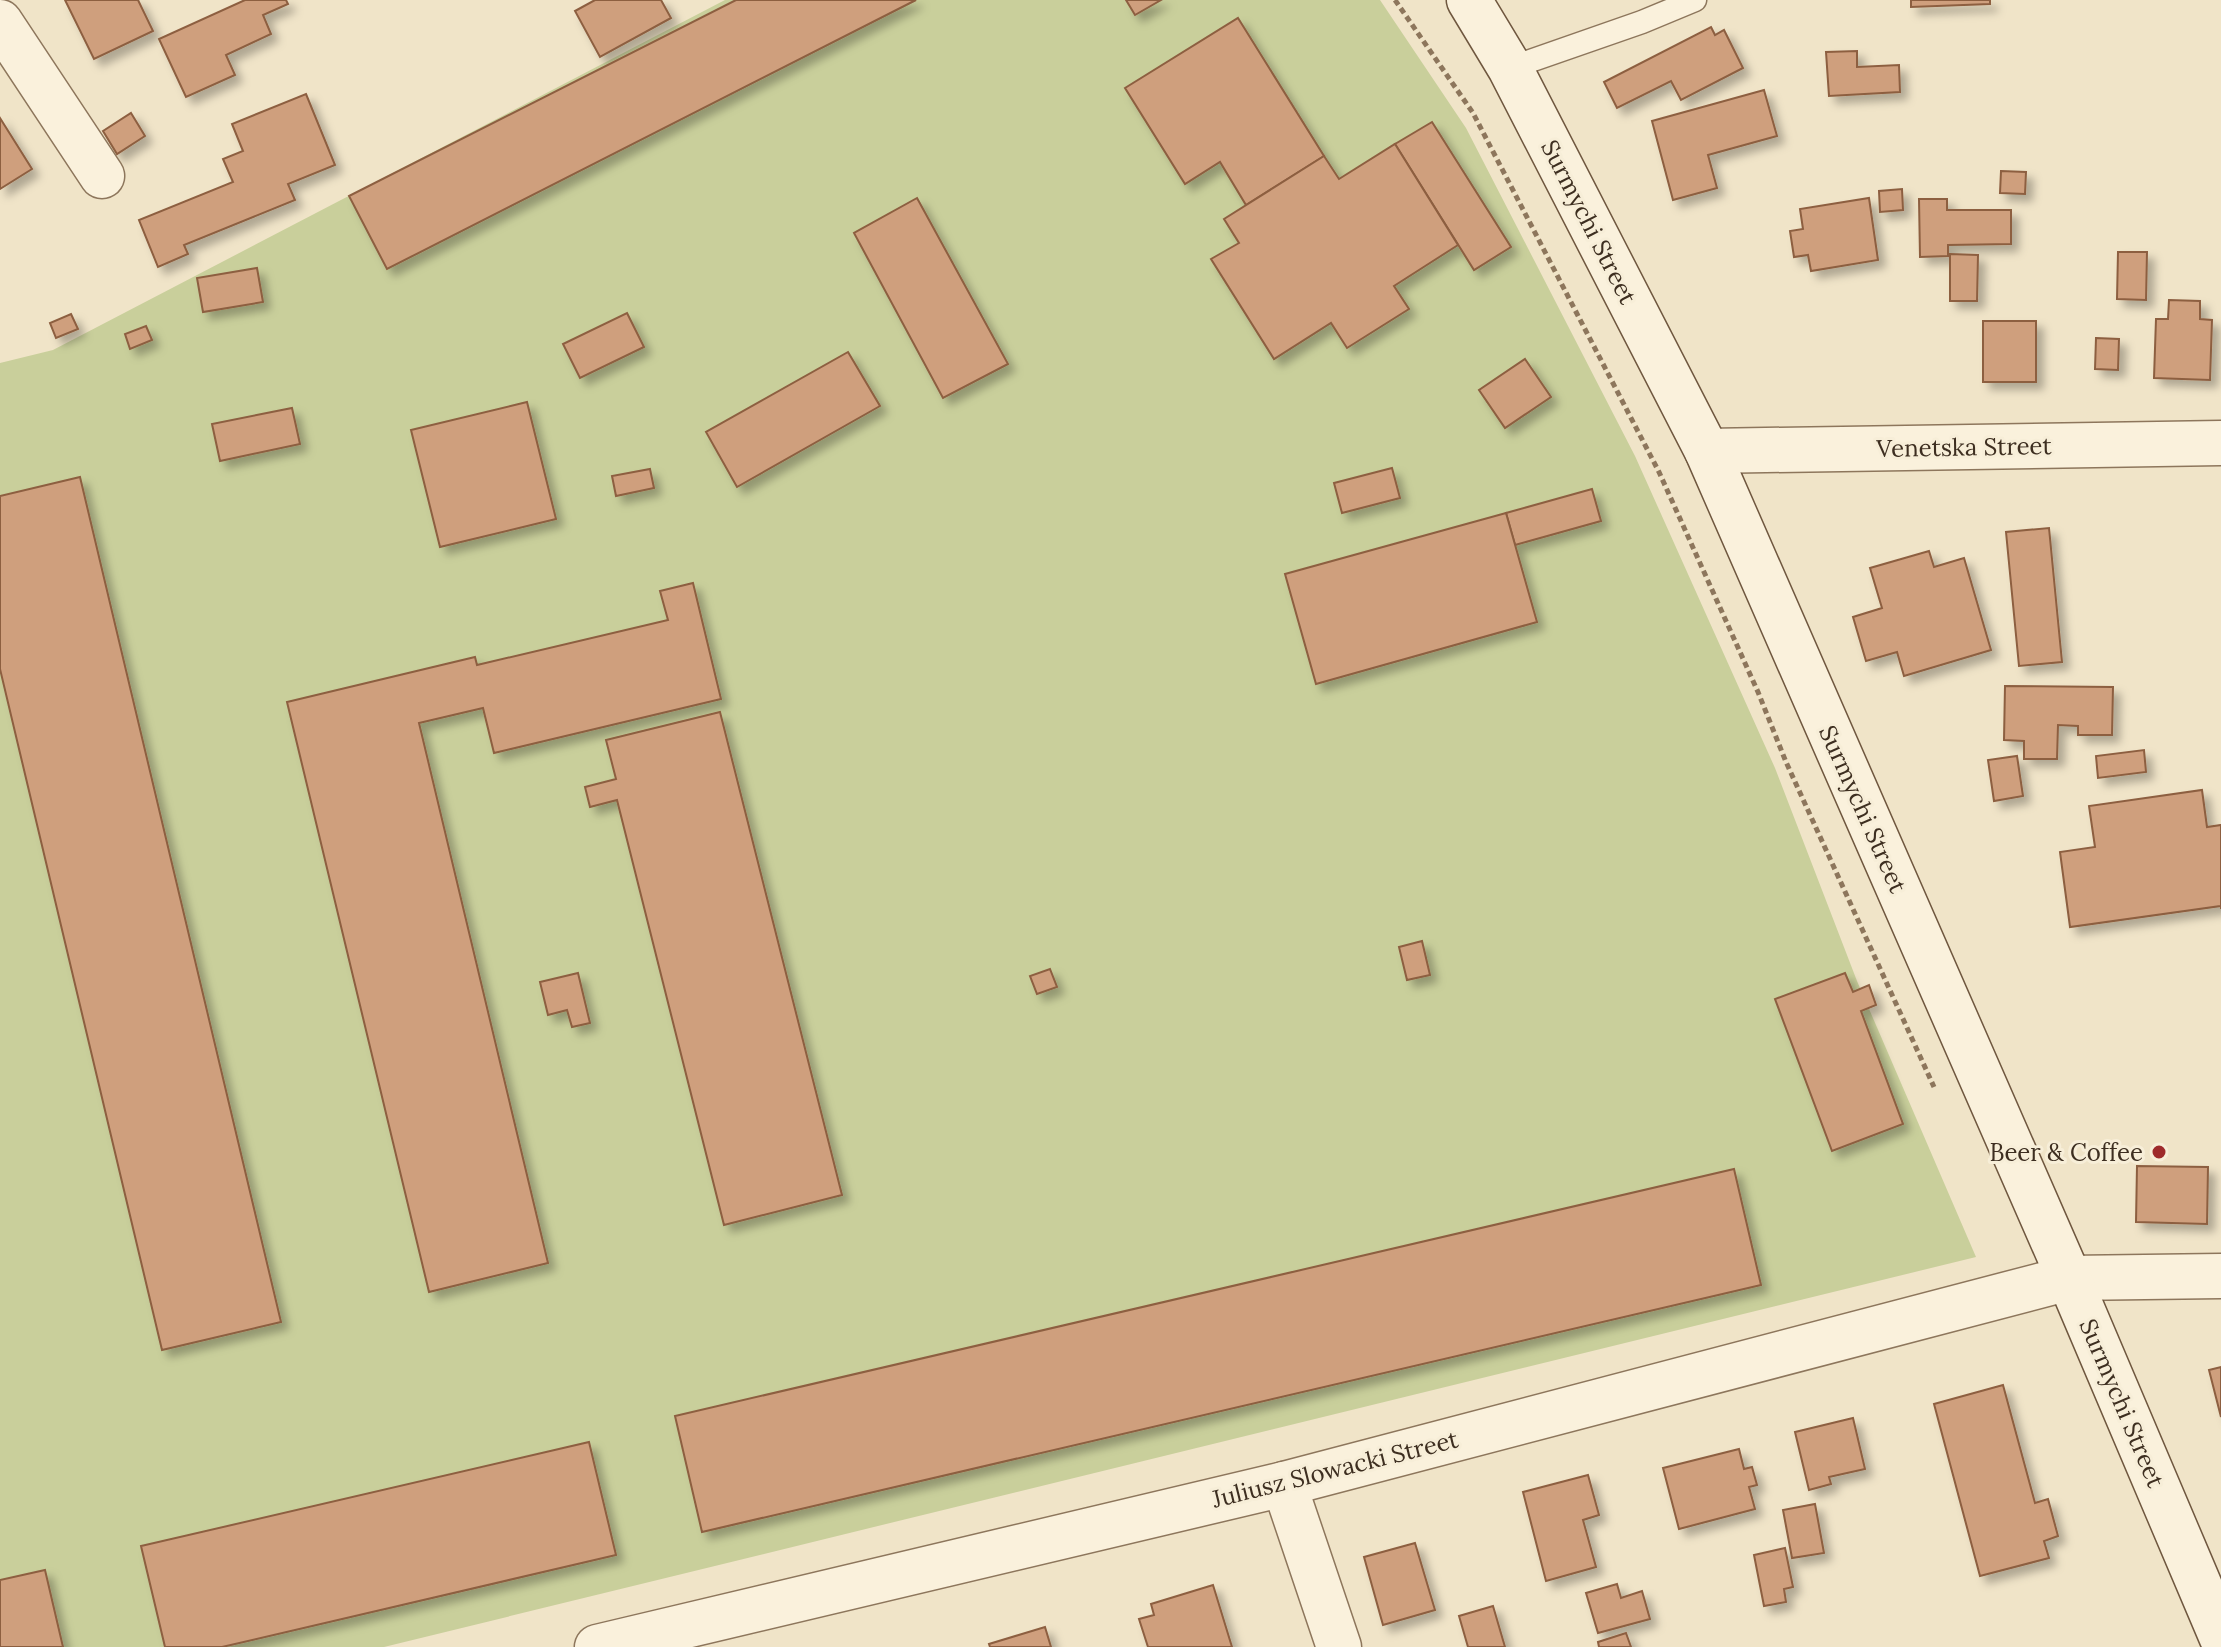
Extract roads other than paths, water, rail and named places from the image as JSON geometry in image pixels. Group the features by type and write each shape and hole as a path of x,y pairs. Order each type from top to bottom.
{"street":[{"name":"Surmychi Street","path":"1469,0 1510,68 1707,451 2069,1278 2221,1636"},
{"path":"0,22 102,176"},
{"name":"Venetska Street","path":"1707,451 2221,443"},
{"name":"Juliusz Slowacki Street","path":"597,1647 1284,1484 2069,1278 2221,1276"},
{"path":"1284,1484 1339,1647"}],"lane":[{"path":"1510,68 1695,0"}],"place":[{"name":"Beer & Coffee","path":"2159,1152"}]}
